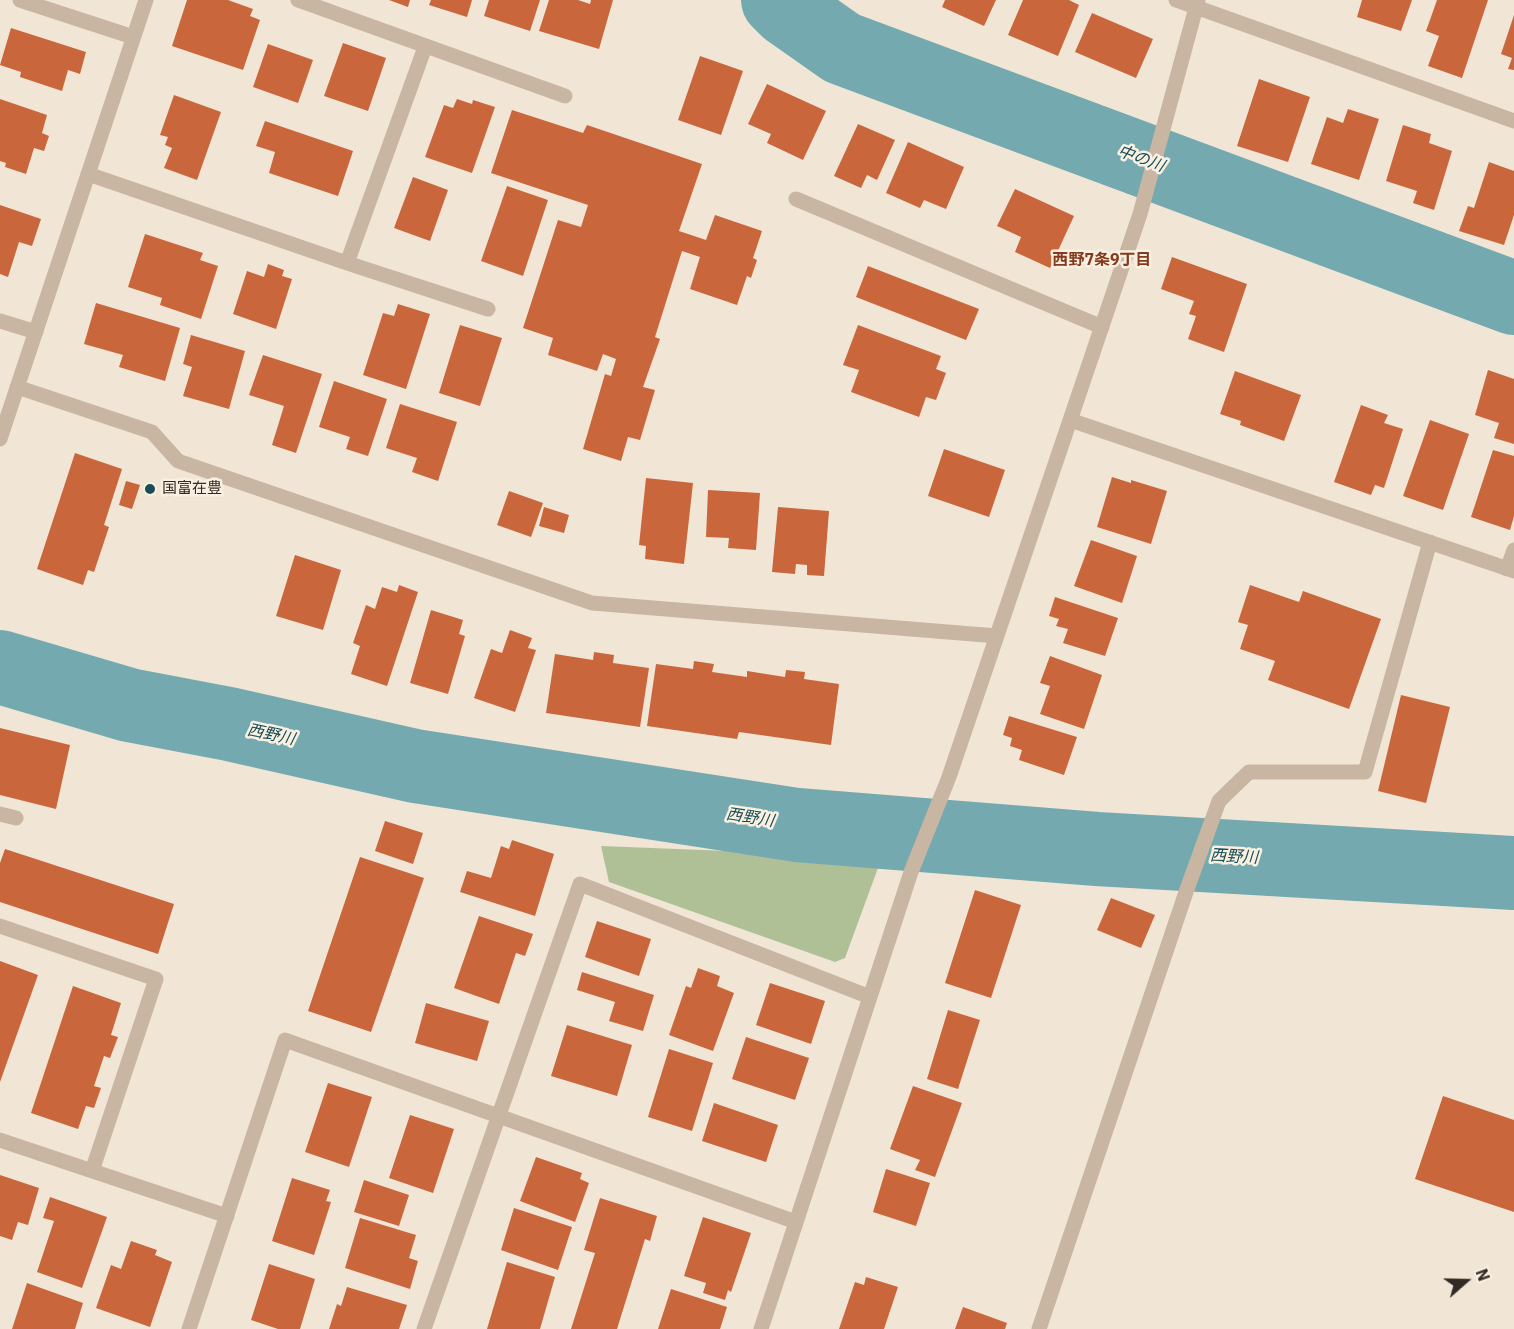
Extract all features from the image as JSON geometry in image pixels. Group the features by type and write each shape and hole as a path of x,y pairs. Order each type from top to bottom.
{"street":[{"path":"20,0 133,37"},
{"path":"0,439 146,0"},
{"path":"298,0 565,96"},
{"path":"1176,0 1197,4 1514,120"},
{"path":"761,1329 911,872 948,777 1140,214 1197,4"},
{"path":"347,263 425,47"},
{"path":"88,174 488,309"},
{"path":"796,199 1102,327"},
{"path":"0,321 36,332"},
{"path":"17,387 152,432 178,461 592,603 997,636"},
{"path":"1070,420 1511,570 1514,550"},
{"path":"1039,1329 1186,892 1219,801 1249,772 1365,772 1430,542"},
{"path":"0,814 16,818"},
{"path":"424,1329 580,884 870,997"},
{"path":"0,926 156,979 92,1171"},
{"path":"189,1329 285,1040 796,1222"},
{"path":"0,1140 227,1216"}],"green space":[{"path":"601,846 882,857 845,958 835,962 609,882"}],"building":[{"path":"187,0 228,0 253,9 250,16 260,20 243,70 172,46"},
{"path":"389,0 410,0 408,7"},
{"path":"431,0 472,0 467,17 429,5"},
{"path":"489,0 540,0 530,31 484,16"},
{"path":"549,0 578,0 590,4 591,0 613,0 599,49 539,31"},
{"path":"945,0 996,0 984,26 942,7"},
{"path":"1023,0 1069,0 1079,5 1058,56 1008,35"},
{"path":"1362,0 1412,0 1401,31 1357,17"},
{"path":"1437,0 1488,0 1462,78 1428,66 1439,36 1426,31"},
{"path":"1092,13 1153,39 1136,78 1075,52"},
{"path":"1514,15 1514,70 1508,69 1512,58 1501,54"},
{"path":"11,28 86,52 80,74 68,70 62,91 20,77 21,72 0,65"},
{"path":"343,43 386,58 368,111 324,96"},
{"path":"268,44 313,60 298,103 253,87"},
{"path":"700,56 743,71 721,135 678,120"},
{"path":"1259,79 1310,97 1288,162 1237,146"},
{"path":"767,84 826,111 803,160 767,143 771,134 748,124"},
{"path":"174,95 221,112 197,180 164,168 172,148 165,145 168,137 160,135"},
{"path":"0,99 47,115 42,133 49,136 44,151 34,148 26,174 5,167 6,163 0,161"},
{"path":"457,99 472,104 473,100 495,107 472,173 425,157 444,105 453,108"},
{"path":"1348,109 1379,119 1359,180 1311,164 1327,117 1343,123"},
{"path":"512,110 583,133 587,125 702,164 679,231 706,240 715,215 762,231 753,258 757,260 751,278 747,276 737,305 690,289 700,257 682,251 655,337 660,339 643,387 655,390 640,440 628,437 621,461 583,449 605,374 611,376 616,359 603,354 597,371 548,355 553,338 523,328 558,220 581,227 588,205 491,173"},
{"path":"265,121 353,151 338,196 269,173 275,152 256,146"},
{"path":"858,124 895,140 877,180 867,175 861,188 834,176"},
{"path":"1403,125 1431,134 1429,143 1452,151 1434,210 1413,203 1417,191 1386,181"},
{"path":"908,142 964,167 946,209 924,200 920,208 886,193"},
{"path":"1489,162 1514,171 1514,215 1504,245 1459,231 1468,206 1474,208"},
{"path":"413,177 448,190 430,241 394,228"},
{"path":"507,186 548,200 523,276 481,261"},
{"path":"1015,189 1074,216 1050,268 1015,252 1021,237 997,226"},
{"path":"0,205 41,219 32,246 19,242 8,277 0,274"},
{"path":"145,234 203,253 200,260 218,266 201,319 160,305 162,298 128,287"},
{"path":"1172,257 1247,284 1224,352 1188,339 1196,316 1189,314 1194,301 1161,289"},
{"path":"268,264 284,270 282,276 292,279 276,329 233,314 247,271 264,277"},
{"path":"868,266 979,309 966,340 856,297"},
{"path":"96,303 180,328 165,381 119,367 123,355 84,344"},
{"path":"398,304 430,314 406,389 363,375 383,313 394,316"},
{"path":"460,325 502,338 480,406 439,393"},
{"path":"858,325 941,356 936,369 946,373 936,400 926,397 919,417 851,392 859,370 843,365"},
{"path":"191,335 245,351 229,409 183,396 192,367 183,364"},
{"path":"263,355 322,374 296,453 272,445 284,406 249,395"},
{"path":"1488,370 1514,379 1514,444 1494,438 1499,423 1475,415"},
{"path":"1235,371 1301,395 1284,441 1240,425 1241,421 1220,414"},
{"path":"334,381 387,399 368,456 346,449 350,437 319,427"},
{"path":"400,404 457,422 438,481 412,472 417,458 386,448"},
{"path":"1361,405 1388,415 1384,423 1403,429 1384,488 1375,485 1371,495 1334,482"},
{"path":"1430,420 1469,434 1443,510 1403,496"},
{"path":"944,449 1005,470 989,517 928,496"},
{"path":"1493,450 1514,456 1514,516 1510,530 1471,517"},
{"path":"75,453 122,469 104,525 109,527 94,572 88,570 83,585 37,569"},
{"path":"1112,477 1167,491 1151,544 1097,527"},
{"path":"646,478 693,483 684,564 645,559 646,546 639,545"},
{"path":"126,481 140,485 132,509 119,505"},
{"path":"708,490 760,493 756,550 728,548 729,538 706,537"},
{"path":"509,491 543,503 531,537 497,525"},
{"path":"544,507 569,515 564,533 539,526"},
{"path":"778,507 829,511 824,576 807,575 807,565 796,564 795,574 772,572"},
{"path":"1091,540 1137,556 1122,603 1074,586"},
{"path":"295,555 341,570 323,630 276,616"},
{"path":"399,585 418,592 387,686 351,674 360,646 353,643 366,605 375,609 382,587 397,592"},
{"path":"1250,585 1299,602 1303,591 1381,619 1349,709 1268,680 1275,661 1240,649 1248,625 1238,622"},
{"path":"1055,597 1118,618 1105,656 1063,643 1068,629 1056,626 1059,619 1049,616"},
{"path":"431,610 463,620 459,634 465,636 448,694 410,683"},
{"path":"510,630 532,638 528,648 536,650 515,712 474,698 491,649 502,653"},
{"path":"594,652 614,655 613,663 649,668 640,727 546,713 555,654 593,660"},
{"path":"1050,656 1102,675 1084,729 1040,714 1050,686 1040,683"},
{"path":"694,661 714,664 712,672 747,677 747,671 785,677 786,670 805,672 804,679 839,684 831,745 739,732 737,739 647,726 656,664 693,669"},
{"path":"1401,695 1450,707 1426,803 1378,791"},
{"path":"1009,716 1077,737 1064,775 1019,760 1022,750 1010,746 1012,738 1003,735"},
{"path":"0,728 70,745 56,809 0,795"},
{"path":"385,821 423,833 413,864 375,851"},
{"path":"512,840 554,854 535,916 460,892 467,871 491,878 501,846 509,849"},
{"path":"5,849 174,904 158,954 0,902 0,863"},
{"path":"360,857 424,878 371,1032 308,1011"},
{"path":"975,890 1021,905 991,998 945,983"},
{"path":"1111,898 1155,915 1141,948 1097,930"},
{"path":"479,916 533,934 525,956 516,953 499,1004 454,988"},
{"path":"597,921 651,939 639,976 585,957"},
{"path":"0,961 38,975 0,1082"},
{"path":"698,968 720,976 717,986 734,993 713,1051 669,1035 686,986 691,988"},
{"path":"582,972 654,995 643,1031 609,1021 615,1002 577,990"},
{"path":"770,983 825,1001 811,1044 756,1025"},
{"path":"73,986 121,1003 111,1035 118,1037 110,1058 104,1056 94,1086 101,1088 94,1108 86,1106 78,1129 31,1113"},
{"path":"426,1003 489,1021 477,1061 415,1043"},
{"path":"948,1010 980,1020 958,1089 927,1079"},
{"path":"567,1025 632,1045 617,1096 551,1076"},
{"path":"746,1037 809,1058 795,1100 732,1079"},
{"path":"669,1049 713,1063 692,1131 648,1117"},
{"path":"328,1083 372,1097 349,1167 305,1152"},
{"path":"913,1086 962,1103 935,1177 915,1170 920,1160 890,1149"},
{"path":"1443,1096 1514,1120 1514,1212 1415,1179"},
{"path":"714,1103 778,1125 766,1162 702,1141"},
{"path":"410,1115 454,1129 433,1193 389,1178"},
{"path":"536,1157 582,1173 580,1179 589,1183 575,1222 520,1201"},
{"path":"886,1169 930,1183 916,1226 873,1212"},
{"path":"0,1175 39,1188 28,1225 18,1222 12,1240 0,1236"},
{"path":"292,1178 330,1190 326,1201 331,1202 314,1255 272,1241"},
{"path":"364,1180 409,1195 399,1226 354,1212"},
{"path":"50,1197 107,1217 82,1288 37,1272 54,1221 43,1218"},
{"path":"600,1198 657,1216 650,1241 645,1239 617,1329 571,1329 595,1253 584,1250"},
{"path":"514,1208 572,1227 558,1270 501,1250"},
{"path":"703,1217 751,1233 731,1292 728,1290 725,1300 703,1293 706,1283 684,1276"},
{"path":"360,1218 416,1235 409,1258 418,1261 410,1289 345,1268"},
{"path":"131,1241 157,1250 155,1255 172,1262 150,1327 96,1308 111,1265 121,1269"},
{"path":"507,1262 555,1277 540,1329 487,1329"},
{"path":"269,1264 315,1279 300,1329 278,1329 251,1320"},
{"path":"866,1277 898,1287 884,1329 839,1329 855,1282 864,1285"},
{"path":"27,1283 83,1303 75,1329 12,1329"},
{"path":"347,1287 407,1305 399,1329 329,1329 337,1304 341,1306"},
{"path":"671,1289 727,1307 720,1329 658,1329"},
{"path":"963,1307 1007,1323 1005,1329 955,1329"}],"waterway":[{"name":"中の川","path":"778,0 788,10 842,48 1514,298"},
{"name":"西野川","path":"0,667 129,705 229,724 415,766 797,825 1097,849 1514,873"}],"place":[{"name":"国富在豊","path":"150,489"}],"district":[{"name":"西野7条9丁目","path":"1102,260"}]}
